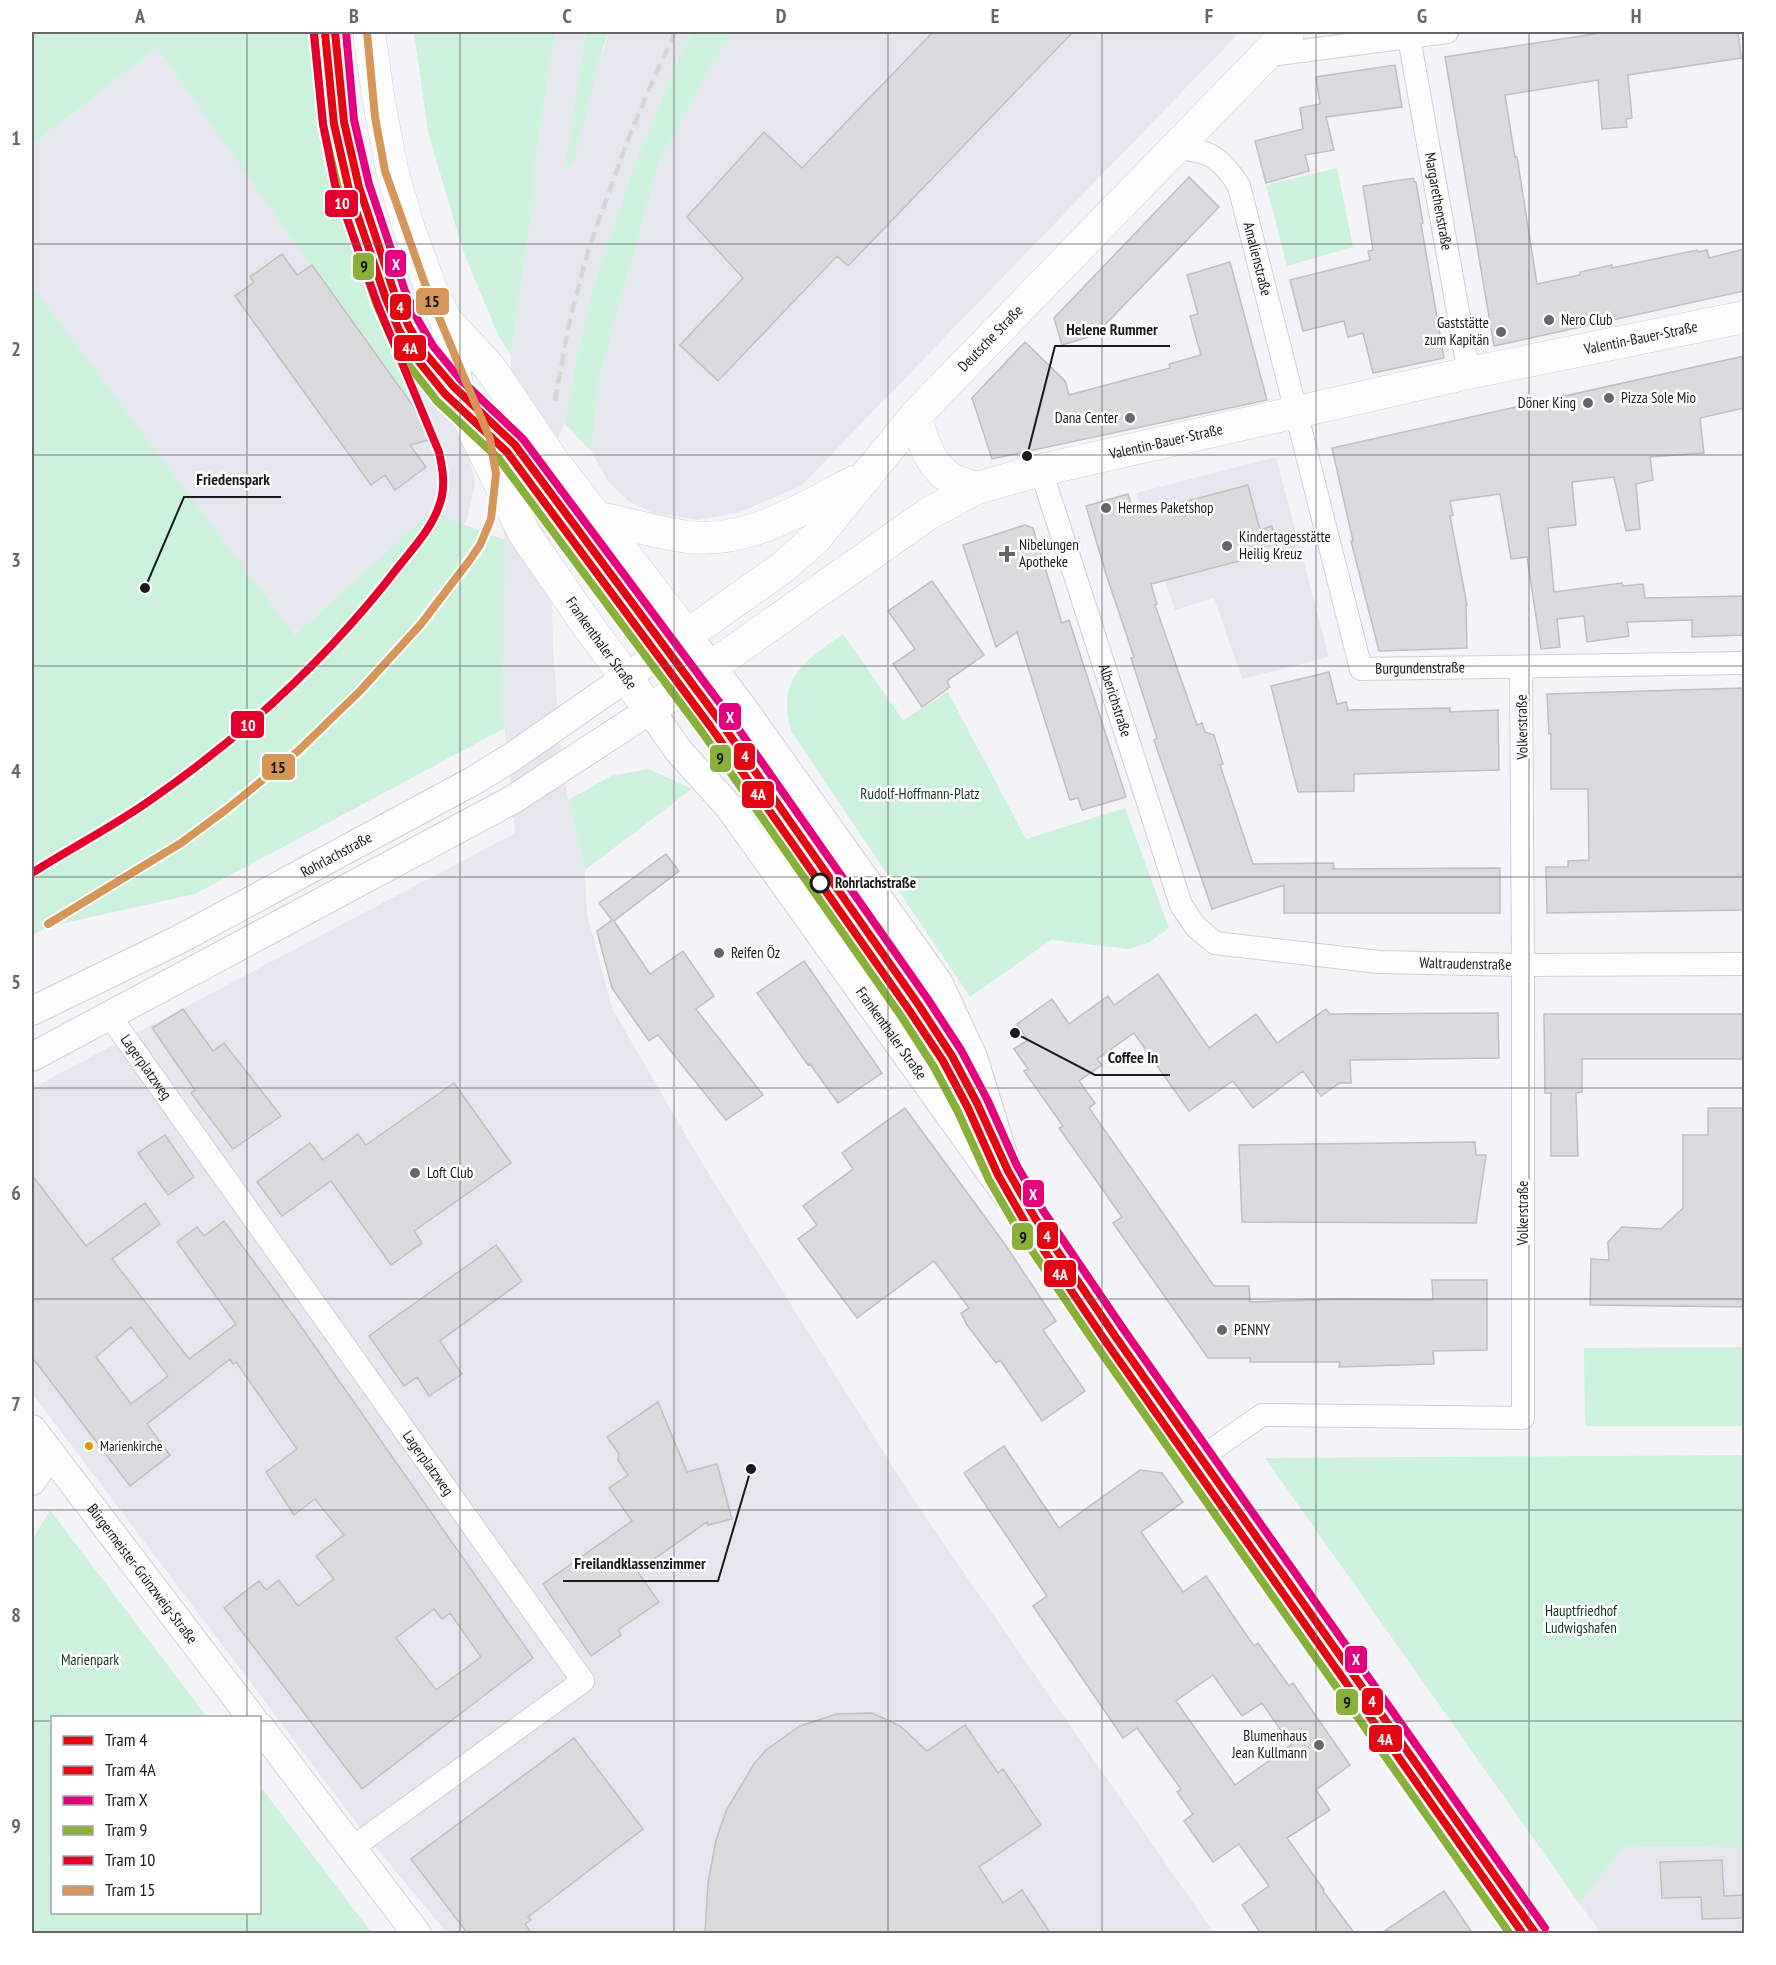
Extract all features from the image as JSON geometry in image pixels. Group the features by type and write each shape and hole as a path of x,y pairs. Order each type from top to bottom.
{"main road":[{"path":"369,32 392,170 409,229 431,288 446,320"},
{"name":"Deutsche Straße","path":"687,635 783,568 816,538 915,416 1288,32"},
{"name":"Valentin-Bauer-Straße","path":"650,710 928,514 977,488 1041,470 1295,411 1744,317"},
{"name":"Frankenthaler Straße","path":"446,320 490,368 594,517 687,635"},
{"name":"Frankenthaler Straße","path":"446,320 458,392 474,433 524,533 650,710"},
{"path":"915,416 927,453 938,468 951,479 977,488"},
{"path":"594,517 691,537 717,537 744,532 784,518 865,476"}],"street":[{"path":"1264,56 1409,34 1447,32"},
{"name":"Margarethenstraße","path":"1409,34 1469,374"},
{"name":"Amalienstraße","path":"1175,148 1197,150 1213,155 1228,168 1239,186 1295,411"},
{"name":"Burgundenstraße","path":"1295,411 1361,669 1744,663"},
{"name":"Alberichstraße","path":"1041,470 1181,905 1196,926"},
{"name":"Rohrlachstraße","path":"32,1011 182,938 473,781 522,750 687,635"},
{"name":"Frankenthaler Straße","path":"650,710 678,750 730,808 1028,1223 1008,1171 973,1057 938,982 712,666 687,635"},
{"name":"Volkerstraße","path":"1196,1461 1262,1415 1523,1418 1521,667"},
{"path":"32,1057 512,800 650,710"},
{"name":"Waltraudenstraße","path":"1196,926 1215,943 1379,962 1523,965 1744,964"},
{"name":"Lagerplatzweg","path":"109,1015 583,1681 352,1848"},
{"name":"Bürgermeister-Grünzweig-Straße","path":"32,1429 250,1716"},
{"path":"32,1481 50,1453"},
{"path":"261,1728 417,1934"}],"shaded area":[{"path":"312,32 341,32 359,149 370,196 389,253 457,423 470,459 475,484 467,520 440,563 429,513 295,635 32,287 32,145 157,48 432,435 383,320 340,193 326,134"},
{"path":"555,32 586,32 566,166 609,32 692,32 682,49 639,153 586,314 564,423 555,448 551,547 553,649 560,743 568,800 585,870 587,914 612,1008 702,1163 915,1502 1214,1933 447,1933 368,1838 32,1393 32,1088 515,833 503,711 504,528 511,355 534,197 534,170"},
{"path":"732,32 1240,32 801,486 740,512 698,520 653,513 628,501 608,481 591,451 600,376 659,163"},
{"name":"Kindertagesstätte Heilig Kreuz","path":"1276,457 1329,657 1242,679 1214,598 1175,610 1136,493"},
{"path":"1623,1847 1744,1848 1744,1933 1601,1933 1579,1903"}],"green space":[{"path":"32,32 312,32 327,133 349,225 382,318 433,439 157,48 32,145"},
{"path":"414,32 555,32 534,170 534,197 511,355 499,337 463,251 428,132"},
{"path":"586,32 609,32 603,47 573,164 565,166"},
{"path":"692,32 732,32 659,163 600,376 591,451 564,423 586,314 639,153 682,49"},
{"path":"1337,168 1353,247 1287,266 1266,185"},
{"path":"32,286 295,635 430,512 505,540 503,711 505,728 195,894 51,926 32,935"},
{"name":"Rudolf-Hoffmann-Platz","path":"843,634 903,720 948,692 1026,839 1125,808 1169,928 1148,943 1129,949 1051,940 970,997 791,731 787,705 793,680 806,662"},
{"path":"649,769 692,789 585,870 568,800 611,776"},
{"path":"1744,1347 1744,1426 1585,1426 1584,1348"},
{"name":"Hauptfriedhof Ludwigshafen","path":"1744,1455 1744,1848 1624,1847 1579,1903 1265,1458"},
{"name":"Marienpark","path":"50,1510 206,1716 51,1716 51,1914 261,1914 261,1787 372,1933 32,1933 32,1540"}],"building":[{"path":"933,32 1073,32 848,266 837,256 718,381 680,345 743,278 687,217 764,132 802,168"},
{"path":"1607,32 1738,32 1741,58 1628,75 1632,118 1626,119 1627,127 1602,129 1598,80 1505,95 1537,284 1580,275 1580,272 1612,265 1612,268 1697,250 1698,252 1707,250 1709,258 1744,249 1744,291 1494,346 1445,57"},
{"path":"1395,65 1402,107 1326,117 1334,150 1305,155 1309,171 1266,183 1255,141 1303,129 1300,108 1320,104 1316,77"},
{"path":"1189,177 1219,207 1095,335 1062,345 1054,318"},
{"path":"1413,178 1416,182 1444,358 1373,373 1363,333 1348,337 1344,321 1303,331 1290,280 1370,260 1368,251 1373,250 1363,186"},
{"path":"282,254 297,275 312,265 436,438 410,445 426,467 395,490 385,475 371,485 235,296 254,282 250,277"},
{"path":"1230,262 1267,400 992,459 972,398 1025,342 1065,381 1069,395 1170,368 1169,364 1201,355 1190,316 1198,314 1187,275"},
{"path":"1744,356 1744,408 1700,418 1704,453 1650,457 1653,480 1636,484 1640,529 1626,531 1614,477 1572,482 1576,525 1548,528 1554,592 1622,583 1623,586 1643,584 1645,598 1744,596 1744,635 1692,637 1692,620 1627,622 1629,636 1587,642 1584,616 1557,619 1560,647 1541,649 1527,557 1511,559 1500,494 1450,501 1453,515 1450,516 1467,605 1467,648 1379,651 1351,541 1353,541 1332,448"},
{"path":"1248,485 1260,530 1272,526 1278,551 1151,584 1157,604 1155,605 1197,725 1202,723 1205,732 1214,735 1223,764 1220,765 1253,864 1333,863 1334,868 1332,869 1500,868 1500,913 1284,913 1284,885 1212,909 1154,740 1157,738 1131,658 1134,657 1086,506 1128,494 1135,515"},
{"path":"1025,525 1033,528 1062,623 1069,620 1126,797 1082,810 1078,798 1070,800 1017,632 996,647 963,545"},
{"path":"932,581 984,655 947,681 950,687 922,707 893,664 915,649 888,611"},
{"path":"1329,672 1337,704 1346,702 1348,710 1450,708 1450,712 1498,710 1499,770 1354,774 1354,791 1298,792 1271,686"},
{"path":"1744,688 1744,910 1547,913 1546,867 1568,867 1568,861 1589,860 1588,789 1551,789 1551,734 1549,734 1547,694"},
{"path":"666,854 679,871 614,921 650,974 683,951 714,996 696,1009 763,1095 726,1120 658,1035 649,1041 612,988 597,931 612,920 599,903"},
{"path":"804,961 882,1073 838,1103 757,993"},
{"path":"1158,974 1209,1048 1256,1014 1277,1043 1326,1009 1330,1014 1498,1013 1499,1058 1350,1060 1351,1083 1340,1083 1321,1096 1303,1071 1253,1108 1233,1081 1189,1111 1134,1033 1097,1059 1102,1065 1079,1081 1095,1103 1089,1108 1214,1286 1249,1286 1250,1302 1340,1299 1433,1300 1432,1280 1487,1280 1487,1350 1433,1351 1434,1364 1339,1367 1340,1362 1250,1362 1250,1358 1208,1358 1113,1223 1122,1217 1059,1128 1063,1126 1024,1071 1028,1069 1014,1049 1028,1040 1017,1024 1052,999 1069,1024 1108,996 1114,1005"},
{"path":"183,1009 213,1051 224,1043 281,1116 233,1149 191,1093 195,1090 152,1028"},
{"path":"1544,1014 1744,1014 1744,1059 1582,1059 1582,1092 1576,1093 1578,1156 1551,1156 1551,1093 1545,1093"},
{"path":"454,1083 511,1163 414,1231 422,1243 391,1265 331,1181 282,1216 257,1182 310,1143 323,1160 358,1134 366,1145"},
{"path":"905,1108 1004,1243 1056,1321 1043,1330 1085,1391 1042,1421 1000,1360 996,1363 967,1325 961,1313 969,1308 934,1261 857,1318 798,1239 817,1225 803,1206 853,1169 842,1153"},
{"path":"1708,1108 1744,1108 1744,1307 1590,1305 1591,1259 1609,1260 1608,1242 1622,1227 1661,1229 1683,1208 1683,1135 1708,1135"},
{"path":"165,1135 194,1177 168,1195 138,1153"},
{"path":"1475,1142 1476,1155 1486,1155 1476,1223 1242,1222 1239,1145"},
{"path":"32,1175 86,1246 145,1203 160,1224 112,1259 189,1359 236,1324 177,1242 197,1227 204,1236 224,1221 295,1318 533,1658 362,1789 224,1608 259,1581 266,1590 279,1580 298,1606 334,1579 316,1556 344,1535 315,1499 294,1515 266,1472 297,1449 236,1362 233,1364 230,1359 147,1424 170,1455 130,1486 32,1357","holes":["131,1327 168,1376 131,1404 96,1357","434,1609 442,1619 450,1613 481,1657 436,1690 396,1638"]},
{"path":"496,1245 522,1281 440,1341 462,1374 429,1396 417,1377 404,1386 369,1336"},
{"path":"658,1402 687,1472 717,1464 732,1519 708,1525 707,1522 637,1571 659,1602 618,1630 621,1635 591,1656 543,1584 632,1521 609,1488 628,1475 618,1460 619,1454 607,1437"},
{"path":"1004,1446 1059,1528 1140,1470 1162,1473 1183,1502 1141,1532 1183,1592 1206,1576 1254,1646 1258,1643 1289,1686 1293,1683 1350,1765 1316,1790 1330,1810 1287,1838 1355,1934 1261,1934 1242,1905 1269,1886 1239,1844 1213,1862 1184,1821 1193,1814 1177,1792 1181,1789 1137,1728 1123,1738 1033,1606 1047,1596 964,1473","holes":["1213,1675 1242,1716 1262,1703 1291,1745 1235,1785 1176,1701"]},
{"path":"872,1713 900,1726 927,1751 965,1725 998,1773 1003,1769 1041,1825 979,1867 1003,1903 1022,1890 1051,1934 705,1934 708,1883 716,1840 726,1811 754,1764 766,1750 800,1726 837,1714"},
{"path":"574,1738 643,1829 528,1917 531,1920 525,1924 532,1934 468,1934 411,1859"},
{"path":"1722,1860 1724,1896 1744,1895 1744,1918 1702,1919 1701,1897 1662,1898 1660,1862"},
{"path":"1444,1891 1473,1934 1380,1934"}],"railway":[{"path":"555,401 569,323 588,251 624,150 675,32"}],"tram line":[{"name":"4","path":"335,32 344,122 359,187 395,295 408,325 424,352 453,386 515,445 719,720 952,1056 977,1103 1008,1171 1035,1218 1115,1336 1536,1934"},
{"name":"X","path":"346,32 354,120 369,184 405,291 433,346 460,379 523,439 728,714 961,1050 987,1099 1017,1166 1044,1212 1124,1330 1545,1928"},
{"name":"15","path":"48,924 181,843 298,751 360,691 421,624 480,545 491,519 496,474 490,439 425,284 385,171 375,117 367,32"},
{"name":"4A","path":"325,33 334,124 349,190 386,299 399,330 416,358 445,394 507,452 710,726 943,1061 968,1108 998,1175 1026,1224 1106,1342 1523,1934"},
{"name":"9","path":"314,34 323,125 339,193 376,303 390,335 407,363 437,401 499,459 702,732 901,1016 934,1067 958,1112 989,1180 1018,1230 1098,1348 1510,1934"},
{"name":"10","path":"32,873 152,799 252,721 315,662 372,599 422,538 439,506 443,486 439,452 377,303 335,185 323,124 314,34"}],"place":[{"name":"Nero Club","path":"1549,320"},
{"name":"Gaststätte zum Kapitän","path":"1501,332"},
{"name":"Pizza Sole Mio","path":"1609,398"},
{"name":"Döner King","path":"1588,403"},
{"name":"Dana Center","path":"1130,418"},
{"name":"Helene Rummer","path":"1027,456"},
{"name":"Hermes Paketshop","path":"1106,508"},
{"name":"Kindertagesstätte Heilig Kreuz","path":"1227,546"},
{"name":"Nibelungen Apotheke","path":"1007,554"},
{"name":"Friedenspark","path":"145,588"},
{"name":"Rohrlachstraße","path":"820,883"},
{"name":"Reifen Öz","path":"719,953"},
{"name":"Coffee In","path":"1015,1033"},
{"name":"Loft Club","path":"415,1173"},
{"name":"PENNY","path":"1222,1330"},
{"name":"Marienkirche","path":"89,1446"},
{"name":"Freilandklassenzimmer","path":"751,1469"},
{"name":"Blumenhaus Jean Kullmann","path":"1319,1745"}]}
